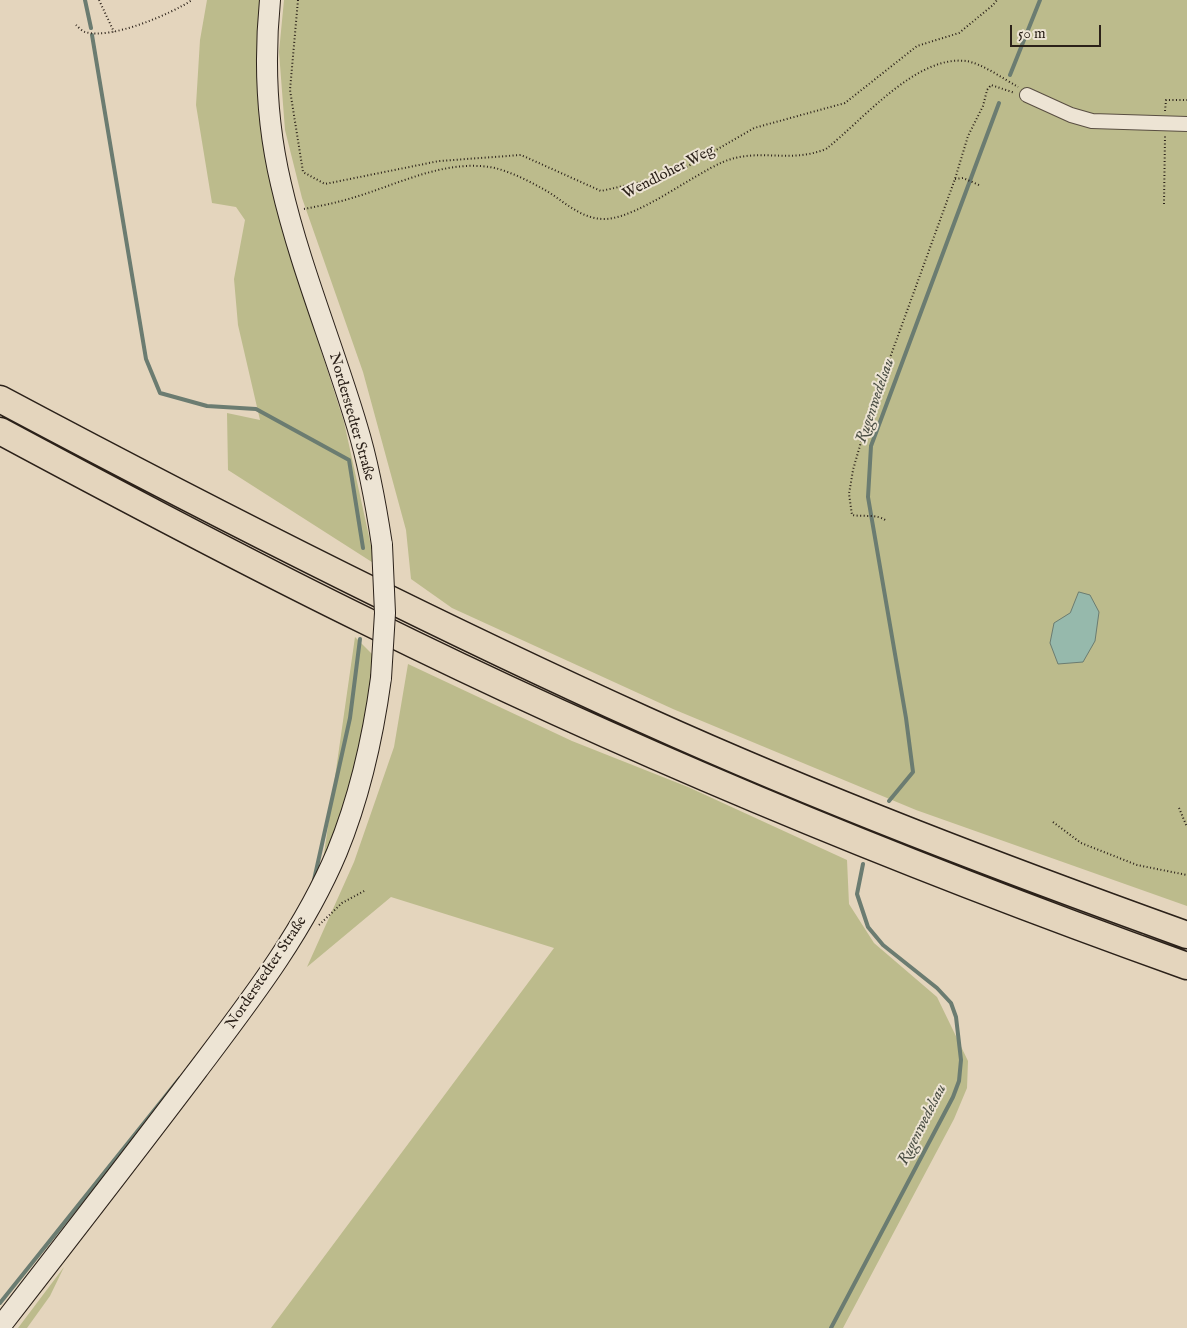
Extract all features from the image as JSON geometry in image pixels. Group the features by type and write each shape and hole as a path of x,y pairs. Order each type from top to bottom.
{"highway":[{"path":"0,399 175,492 387,599 646,721 945,846 1187,935"},
{"path":"0,431 158,516 367,622 673,764 900,859 1068,924 1187,966"}],"main road":[{"name":"Norderstedter Straße","path":"0,1327 211,1053 265,979 305,918 337,852 364,771 381,678 384,613 382,545 370,475 357,426 293,212 280,183 272,128 267,70 270,0"}],"street":[{"path":"1027,95 1071,115 1092,121 1187,124"}],"path":[{"path":"99,0 114,32"},
{"path":"76,25 86,32 114,32 175,12 192,0"},
{"path":"298,0 290,90 303,172 325,184 439,161 521,155 601,192 673,175 754,128 846,103 917,46 959,33 994,5 997,0"},
{"name":"Wendloher Weg","path":"293,212 351,198 434,170 467,167 494,168 517,176 587,217 608,219 627,213 723,162 746,155 792,158 810,156 826,149 903,84 931,66 948,61 968,61 1018,87 1027,95"},
{"path":"885,520 879,517 864,518 852,515 849,494 853,470 867,421 955,179 968,136 984,106 987,90 992,85 1014,93 1027,95"},
{"path":"1164,204 1166,100 1187,100"},
{"path":"955,179 963,178 979,185"},
{"path":"1179,808 1187,827"},
{"path":"1053,822 1081,843 1137,865 1187,875"},
{"path":"314,930 342,903 366,890"}],"shaded area":[{"path":"207,0 263,0 287,244 344,422 375,564 228,470 227,413 260,420 238,325 234,279 245,220 236,207 212,203 196,105 200,40"},
{"path":"284,0 1187,0 1187,906 916,810 673,709 452,608 411,579 406,530 363,372 302,198 285,130 279,52"},
{"path":"1079,592 1090,595 1099,612 1095,641 1083,662 1058,664 1050,643 1054,623 1070,613"},
{"path":"355,637 373,655 371,720 348,808 323,861"},
{"path":"408,664 572,741 688,787 847,860 849,904 874,943 937,997 968,1061 967,1088 954,1119 843,1328 271,1328 554,948 391,897 307,967 354,862 394,747"},
{"path":"64,1267 50,1296 27,1328 18,1328"}],"waterway":[{"path":"85,0 91,28"},
{"name":"Rugenwedelsau","path":"1010,75 1040,0"},
{"path":"92,35 146,359 160,393 207,406 256,409 349,460 363,548"},
{"name":"Rugenwedelsau","path":"889,801 913,772 906,718 868,497 871,446 999,103"},
{"path":"314,880 350,718 360,639"},
{"name":"Rugenwedelsau","path":"831,1328 953,1097 959,1081 961,1060 956,1017 951,1003 937,988 883,945 868,927 857,894 863,864"},
{"path":"0,1303 180,1078"}]}
